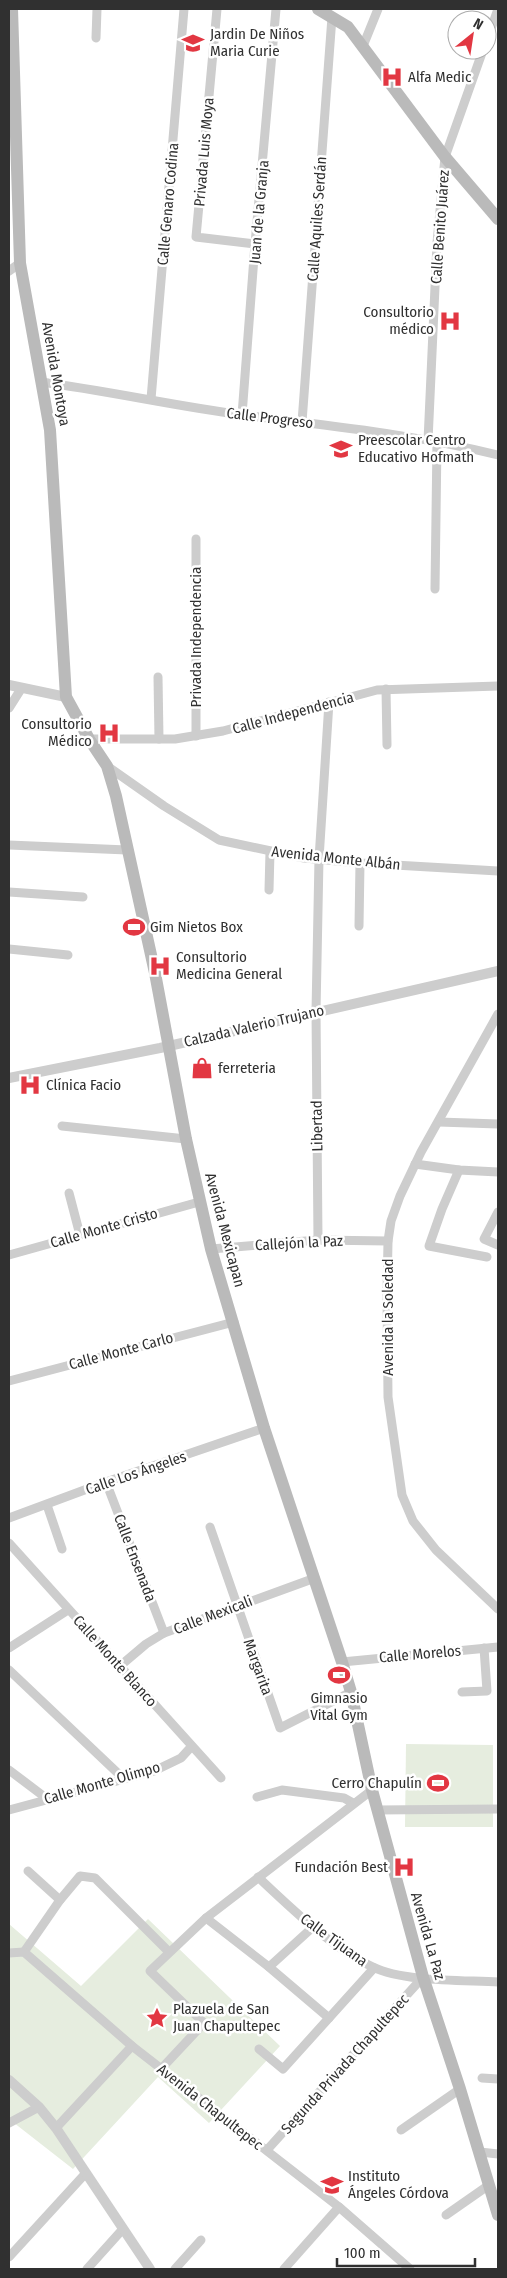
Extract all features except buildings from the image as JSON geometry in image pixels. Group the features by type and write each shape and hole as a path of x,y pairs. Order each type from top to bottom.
{"main road":[{"name":"Avenida Montoya","path":"12,9 20,263 50,430 66,697 89,739"},
{"path":"318,9 348,27 445,157 498,217"},
{"path":"89,739 107,766"},
{"name":"Avenida Mexicapan","path":"107,766 116,796 155,973 186,1139 211,1249 264,1428 342,1662"},
{"name":"Avenida La Paz","path":"342,1662 351,1692 377,1810 423,1978 480,2152 498,2215"}],"street":[{"path":"96,38 97,9"},
{"name":"Calle Genaro Codina","path":"151,399 184,9"},
{"name":"Privada Luis Moya","path":"217,9 196,237 255,244"},
{"name":"Juan de la Granja","path":"242,415 276,9"},
{"path":"363,46 378,9"},
{"name":"Calle Aquiles Serdán","path":"302,422 332,17"},
{"name":"Calle Benito Juárez","path":"435,589 433,441 437,244 445,157 479,60"},
{"path":"9,271 20,263"},
{"name":"Calle Progreso","path":"41,382 102,390 242,415 433,441 498,455"},
{"name":"Privada Independencia","path":"196,539 196,736"},
{"path":"158,677 159,739"},
{"path":"9,685 66,697"},
{"name":"Calle Independencia","path":"89,739 159,739 196,736 223,731 386,689 498,686"},
{"path":"9,708 21,689"},
{"path":"386,689 388,745"},
{"name":"Libertad","path":"318,1240 316,1011 318,859 330,702"},
{"name":"Avenida Monte Albán","path":"107,766 164,806 219,840 270,852 318,859 498,871"},
{"path":"9,845 127,850"},
{"path":"270,852 270,890"},
{"path":"359,926 360,863"},
{"path":"9,892 83,897"},
{"path":"9,949 68,955"},
{"name":"Calzada Valerio Trujano","path":"9,1078 168,1046 498,971"},
{"name":"Avenida la Soledad","path":"498,1014 415,1164 391,1221 388,1241 388,1397 402,1495 413,1520 436,1550 498,1609"},
{"path":"439,1122 498,1124"},
{"path":"62,1126 186,1139"},
{"path":"415,1164 459,1170 498,1172"},
{"path":"459,1170 438,1217 429,1246 486,1257"},
{"path":"69,1193 80,1235"},
{"name":"Calle Monte Cristo","path":"9,1255 199,1202"},
{"path":"498,1212 484,1239 498,1245"},
{"name":"Callejón la Paz","path":"211,1249 318,1240 388,1241"},
{"name":"Calle Monte Carlo","path":"9,1381 234,1322"},
{"name":"Calle Los Ángeles","path":"9,1518 106,1482 264,1428"},
{"name":"Calle Ensenada","path":"106,1482 164,1633"},
{"path":"47,1505 62,1549"},
{"name":"Margarita","path":"210,1527 280,1728 351,1692"},
{"name":"Calle Monte Blanco","path":"9,1543 191,1747 221,1778"},
{"name":"Calle Mexicali","path":"120,1666 146,1644 164,1633 315,1578"},
{"path":"9,1648 68,1610"},
{"name":"Calle Morelos","path":"342,1662 498,1647"},
{"path":"462,1692 487,1691 484,1648"},
{"path":"9,1670 124,1779"},
{"name":"Calle Monte Olimpo","path":"9,1810 46,1798 154,1771 181,1758 191,1747"},
{"path":"9,1770 46,1798"},
{"path":"257,1797 282,1790 344,1798 353,1803"},
{"path":"161,2069 204,2023 150,1971 206,1918 372,1790"},
{"path":"377,1810 498,1809"},
{"path":"28,1871 60,1900"},
{"path":"9,1954 24,1952 60,1900 80,1876 95,1878 169,1952"},
{"name":"Calle Tijuana","path":"258,1877 312,1927 374,1968 423,1978 498,1982"},
{"path":"206,1918 269,1967 329,2018"},
{"path":"269,1967 312,1927"},
{"name":"Avenida Chapultepec","path":"24,1952 132,2046 339,2207 410,2269"},
{"path":"260,2049 283,2069 374,1968"},
{"name":"Segunda Privada Chapultepec","path":"267,2150 423,1978"},
{"path":"56,2128 132,2046"},
{"path":"482,2078 498,2079"},
{"path":"9,2080 39,2108 56,2128 122,2230 150,2269"},
{"path":"401,2130 460,2089"},
{"path":"9,2123 39,2108"},
{"path":"480,2152 498,2154"},
{"path":"9,2257 85,2174"},
{"path":"446,2215 489,2185"},
{"path":"284,2269 339,2207"},
{"path":"87,2269 122,2230"},
{"path":"176,2269 201,2240"}],"shaded area":[{"path":"406,1744 493,1745 493,1827 405,1827"},
{"path":"148,1919 280,2046 209,2123 158,2077 73,2169 9,2119 9,1924 81,1986"}],"place":[{"name":"Jardin De Niños Maria Curie","path":"193,43"},
{"name":"Alfa Medic","path":"392,77"},
{"name":"Consultorio médico","path":"450,321"},
{"name":"Preescolar Centro Educativo Hofmath","path":"341,449"},
{"name":"Consultorio Médico","path":"109,733"},
{"name":"Gim Nietos Box","path":"134,927"},
{"name":"Consultorio Medicina General","path":"160,966"},
{"name":"ferreteria","path":"202,1068"},
{"name":"Clínica Facio","path":"30,1085"},
{"name":"Gimnasio Vital Gym","path":"339,1675"},
{"name":"Cerro Chapulín","path":"438,1783"},
{"name":"Fundación Best","path":"404,1867"},
{"name":"Plazuela de San Juan Chapultepec","path":"157,2018"},
{"name":"Instituto Ángeles Córdova","path":"332,2185"}]}
